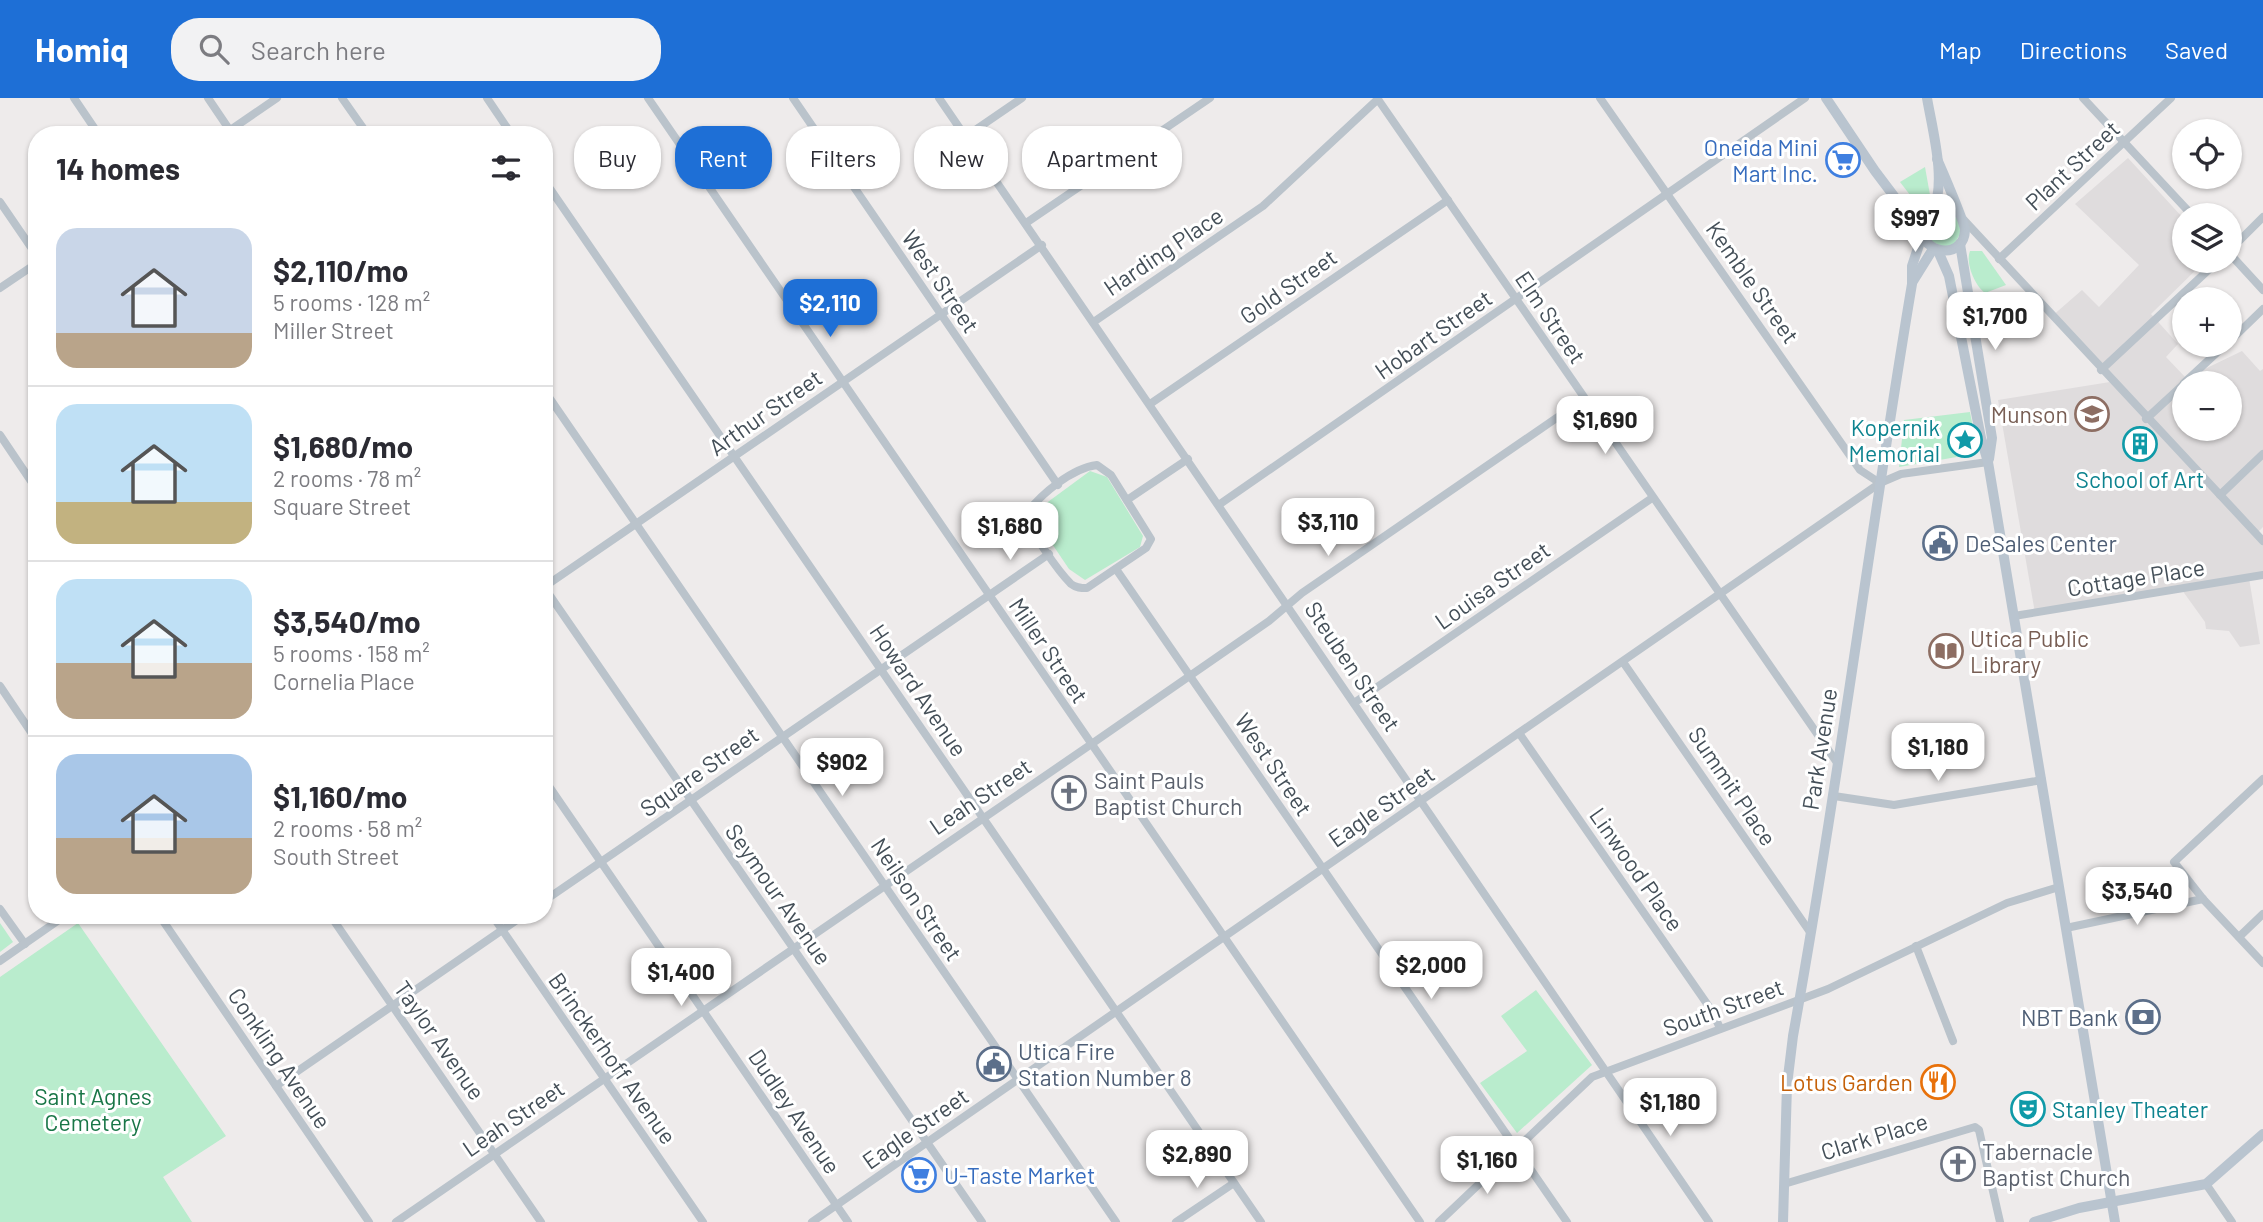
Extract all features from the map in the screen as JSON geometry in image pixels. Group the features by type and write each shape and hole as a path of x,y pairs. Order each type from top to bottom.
{"street":[{"path":"74,98 93,126"},
{"path":"208,98 224,126"},
{"path":"238,126 277,98"},
{"path":"342,98 362,126"},
{"path":"487,98 506,126"},
{"name":"Miller Street","path":"648,98 1420,1222"},
{"name":"West Street","path":"793,98 1058,485"},
{"name":"Steuben Street","path":"939,98 958,126"},
{"path":"981,126 1022,98"},
{"path":"1026,223 1210,98"},
{"name":"Kemble Street","path":"1600,98 1860,471 1880,483"},
{"name":"Hobart Street","path":"1220,504 1805,98"},
{"path":"1826,98 1887,189 1935,250 1949,276 1980,438 1989,462 2115,1222"},
{"path":"1921,234 1923,220 1938,201 1937,159 1927,98"},
{"path":"2083,98 2181,203"},
{"name":"Plant Street","path":"1999,259 2171,98"},
{"name":"Elm Street","path":"1377,99 1838,764"},
{"name":"Harding Place","path":"1094,321 1263,206 1377,99"},
{"path":"1937,159 1965,226 1961,242 1992,438 1989,462"},
{"name":"Steuben Street","path":"1002,189 1709,1222"},
{"path":"1887,189 1920,212 1946,208 1960,216 2146,419 2263,541"},
{"name":"Howard Avenue","path":"553,193 1261,1222"},
{"name":"Gold Street","path":"1150,404 1448,200"},
{"path":"0,202 28,243"},
{"path":"2242,239 2263,217"},
{"name":"Park Avenue","path":"1783,1222 1787,1085 1912,284 1912,266 1921,234"},
{"path":"1935,250 1950,251 1969,238 1984,243"},
{"name":"Arthur Street","path":"553,581 1042,245"},
{"name":"Park Avenue","path":"1912,284 1935,250"},
{"path":"2242,266 2263,290"},
{"path":"0,288 28,269"},
{"path":"2101,370 2205,273"},
{"path":"2242,329 2263,309"},
{"path":"2197,371 2212,357"},
{"path":"2146,419 2172,394"},
{"name":"Leah Street","path":"396,1222 1090,745 1584,399"},
{"name":"Neilson Street","path":"553,403 1116,1222"},
{"path":"0,435 28,476"},
{"path":"2220,495 2263,454"},
{"path":"1127,500 1188,458"},
{"name":"Eagle Street","path":"812,1222 1880,483 1911,472 1989,462"},
{"path":"1097,465 1111,475 1127,500 1151,539 1146,548 1116,569 1079,589 1049,554 1027,521 1026,514 1058,485 1088,466 1097,465"},
{"name":"Louisa Street","path":"1354,703 1652,498"},
{"name":"Square Street","path":"553,895 1049,554"},
{"name":"West Street","path":"1116,569 1567,1222"},
{"name":"Cottage Place","path":"2014,616 2263,575"},
{"name":"Seymour Avenue","path":"553,600 982,1222"},
{"name":"Summit Place","path":"1623,662 1810,932"},
{"path":"0,686 28,728"},
{"name":"Linwood Place","path":"1519,733 1712,1011 1720,1028"},
{"path":"2263,779 2174,862 2203,899 2263,963"},
{"path":"1833,796 1894,805 2042,780"},
{"name":"Dudley Avenue","path":"553,792 848,1222"},
{"name":"South Street","path":"1439,1222 1592,1077 1828,989 2007,903 2059,887"},
{"path":"2066,928 2203,899"},
{"path":"0,909 24,944"},
{"path":"2239,937 2263,914"},
{"path":"0,961 53,924"},
{"name":"Conkling Avenue","path":"165,924 369,1222"},
{"name":"Taylor Avenue","path":"336,924 541,1222"},
{"name":"Brinckerhoff Avenue","path":"498,924 703,1222"},
{"path":"276,1086 511,924"},
{"path":"1916,946 1953,1041"},
{"name":"Clark Place","path":"1784,1184 1975,1127 2000,1222"},
{"path":"2034,1222 2079,1208 2206,1184 2263,1134"},
{"path":"1176,1222 1234,1183"},
{"path":"2206,1184 2232,1222"}],"shaded area":[{"name":"Munson","path":"2128,158 2172,206 2172,273 2193,273 2179,287 2172,287 2172,293 2151,314 2172,337 2172,350 2166,357 2179,371 2172,371 2172,441 2242,441 2242,371 2201,371 2230,357 2242,357 2242,351 2260,371 2263,369 2263,527 2256,534 2263,541 2263,575 2249,578 2260,644 2240,647 2229,631 2206,629 2205,622 2182,590 2035,613 1998,400 2110,382 2051,317 2082,290 2099,307 2139,265 2075,204"}],"green space":[{"path":"1925,167 1930,195 1917,204 1900,182"},
{"path":"1946,208 1965,226 1950,251 1922,236 1933,210"},
{"path":"1970,251 1982,251 2006,285 1985,293 1981,290 1970,268"},
{"path":"1970,412 1977,448 1974,454 1899,467 1904,420"},
{"path":"1090,471 1107,477 1143,536 1140,547 1085,580 1069,569 1036,520 1041,507"},
{"path":"0,923 13,942 0,952"},
{"name":"Saint Agnes Cemetery","path":"79,924 226,1136 163,1177 192,1222 0,1222 0,977"},
{"path":"1536,990 1592,1065 1517,1133 1480,1083 1527,1051 1501,1016"}],"place":[{"name":"Oneida Mini Mart Inc.","path":"1843,160"},
{"name":"Munson","path":"2092,414"},
{"name":"Kopernik Memorial","path":"1965,440"},
{"name":"School of Art","path":"2140,444"},
{"name":"DeSales Center","path":"1940,543"},
{"name":"Utica Public Library","path":"1946,651"},
{"name":"Saint Pauls Baptist Church","path":"1069,793"},
{"name":"NBT Bank","path":"2143,1017"},
{"name":"Utica Fire Station Number 8","path":"994,1064"},
{"name":"Lotus Garden","path":"1938,1082"},
{"name":"Stanley Theater","path":"2028,1109"},
{"name":"Tabernacle Baptist Church","path":"1958,1164"},
{"name":"U-Taste Market","path":"919,1175"}]}
